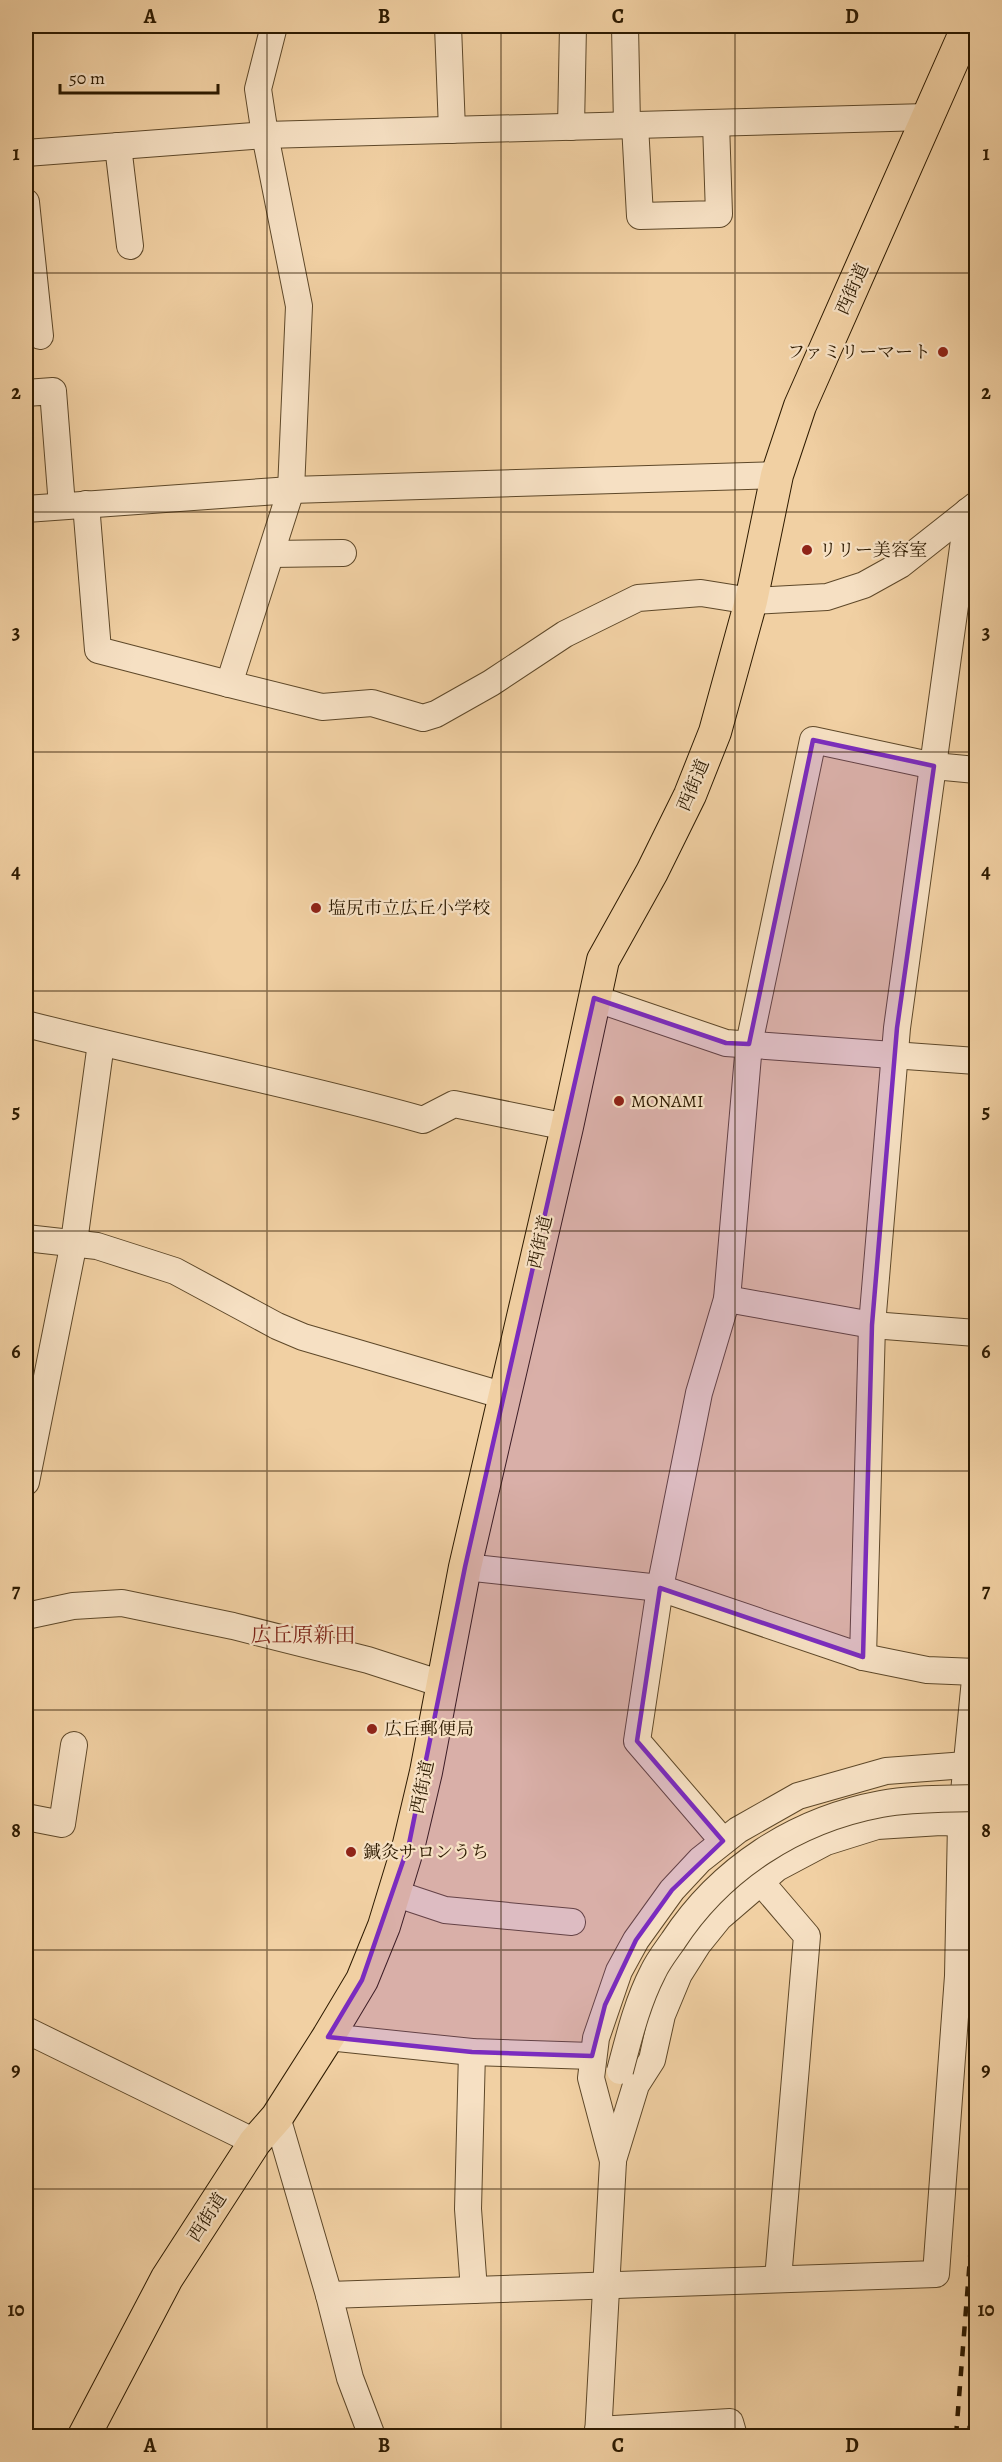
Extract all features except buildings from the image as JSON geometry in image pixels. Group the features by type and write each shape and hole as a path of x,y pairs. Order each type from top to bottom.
{"main road":[{"name":"西街道","path":"84,2436 167,2278 255,2142 277,2117 328,2037 362,1980 384,1926 423,1782 465,1567 567,1127 603,960 652,872 685,804 715,732 751,601 777,475 800,406 968,26"}],"street":[{"path":"229,684 291,490 299,306 258,89 274,26"},
{"path":"448,26 452,130"},
{"path":"571,127 573,26"},
{"path":"625,26 631,125 640,216 718,214 716,123"},
{"path":"26,153 265,135 927,117"},
{"path":"118,146 130,246"},
{"path":"26,202 40,336"},
{"path":"26,393 53,391 98,650 322,707 372,703 423,718 436,714 491,684 565,634 638,598 701,593 751,601 827,597 864,585 900,565 973,508"},
{"path":"26,509 291,490 777,475"},
{"path":"863,1657 872,1325 897,1028 973,508"},
{"path":"271,554 343,554"},
{"path":"723,1841 637,1741 660,1588 699,1393 727,1299 749,1044 813,740 934,766 976,770"},
{"path":"594,998 726,1043 976,1061"},
{"path":"26,1024 101,1043 325,1092 423,1120 454,1104 567,1127"},
{"path":"26,1482 74,1242 101,1043"},
{"path":"26,1238 97,1246 175,1271 277,1326 303,1337 505,1396"},
{"path":"727,1299 872,1325 976,1333"},
{"path":"329,2295 936,2274 958,1976 961,1823 976,1670 927,1670 838,1651 660,1588 465,1567"},
{"path":"26,1616 73,1606 122,1603 233,1626 368,1660 442,1684"},
{"path":"26,1818 62,1824 74,1744"},
{"path":"613,2161 591,2078 592,2056 619,1971 636,1940 672,1890 700,1860 723,1841 798,1796 886,1772 966,1765"},
{"path":"734,2436 730,2422 598,2433 620,2071 633,2022 653,1970 683,1925 707,1896 742,1865 765,1849 810,1824 853,1810 883,1803 976,1798"},
{"path":"613,2161 636,2085 652,2060 662,2015 679,1974 718,1918 777,1868 826,1842 877,1826 961,1823"},
{"path":"760,1881 807,1936 778,2279"},
{"path":"394,1893 445,1910 572,1922"},
{"path":"26,2030 255,2142"},
{"path":"328,2037 472,2052 592,2056"},
{"path":"472,2052 468,2209 474,2290"},
{"path":"277,2117 329,2295 350,2378 372,2436"}],"highlighted area":[{"path":"813,740 934,766 897,1028 872,1325 863,1657 660,1588 637,1741 723,1841 672,1890 636,1940 605,2005 592,2056 472,2052 328,2037 362,1980 409,1844 465,1567 594,998 726,1043 749,1044"}],"railway":[{"path":"956,2436 976,2182"},
{"path":"969,2436 976,2336"}],"place":[{"name":"ファミリーマート","path":"943,352"},
{"name":"リリー美容室","path":"807,550"},
{"name":"塩尻市立広丘小学校","path":"316,908"},
{"name":"MONAMI","path":"619,1101"},
{"name":"広丘郵便局","path":"372,1729"},
{"name":"鍼灸サロンうち","path":"351,1852"}],"district":[{"name":"広丘原新田","path":"303,1635"}]}
